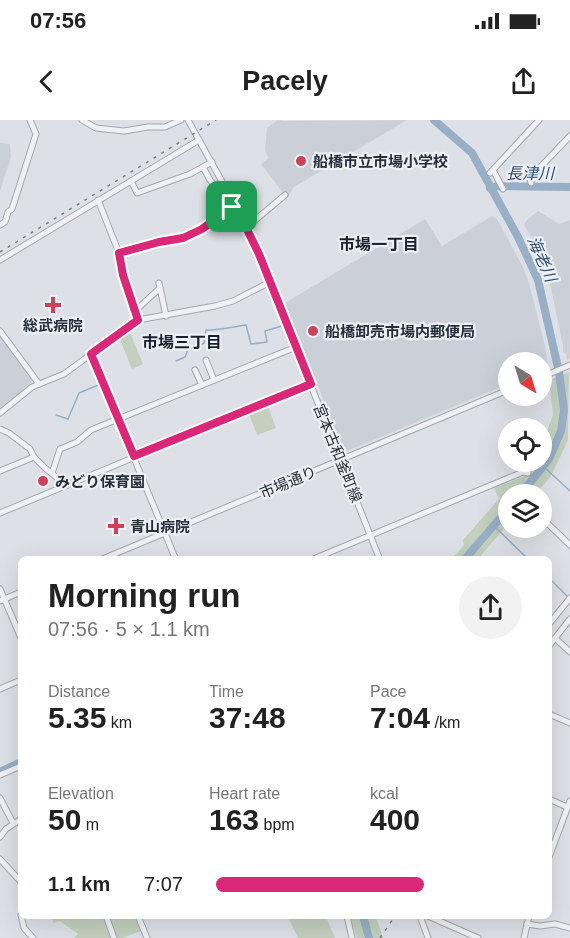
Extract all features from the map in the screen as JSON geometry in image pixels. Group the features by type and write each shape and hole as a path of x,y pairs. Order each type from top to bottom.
{"street":[{"path":"0,225 5,222 8,212 12,209 34,142 36,134 30,120"},
{"path":"82,120 96,128 124,131 148,127 165,128 181,120"},
{"name":"宮本古和釜町線","path":"188,120 233,206 247,227 378,556"},
{"path":"502,187 491,172 539,120"},
{"path":"531,183 530,178 570,136"},
{"path":"0,260 199,140"},
{"path":"131,181 136,193 212,162"},
{"path":"119,253 183,238 202,229 233,206 210,180 203,167"},
{"path":"247,227 285,195"},
{"path":"98,200 119,253 138,320"},
{"path":"0,413 27,391 64,374 138,320 213,307 233,301 270,282"},
{"path":"135,311 160,286 166,316"},
{"path":"0,331 39,384"},
{"path":"52,473 60,449 77,442 91,430 296,347"},
{"path":"91,354 174,556"},
{"path":"206,360 214,380"},
{"path":"552,373 570,365"},
{"path":"195,370 202,385"},
{"path":"0,513 311,384"},
{"name":"市場通り","path":"109,556 498,394"},
{"path":"0,429 30,449 34,457 66,485"},
{"path":"0,471 34,457"},
{"path":"320,556 523,472 528,473"},
{"path":"552,528 570,545"},
{"path":"0,589 2,600 18,632"},
{"path":"2,600 18,593"},
{"path":"552,620 570,598"},
{"path":"552,642 570,619"},
{"path":"555,638 570,651"},
{"path":"0,689 18,681"},
{"path":"552,715 570,723"},
{"path":"0,775 18,767"},
{"path":"0,798 13,823"},
{"path":"552,800 567,807"},
{"path":"552,849 570,801"},
{"path":"0,837 18,820"},
{"path":"0,859 18,879"},
{"path":"21,919 31,935 23,938"},
{"path":"107,919 114,938"},
{"path":"139,919 147,938"},
{"path":"348,919 352,938"},
{"path":"421,919 428,938"},
{"path":"435,919 478,938"},
{"path":"524,938 528,919"},
{"path":"527,924 540,926 555,924 570,928"}],"shaded area":[{"name":"船橋市立市場小学校","path":"278,120 407,120 294,187 287,198 261,164 268,158 265,150 267,128"},
{"path":"0,143 10,144 11,157 0,191"},
{"path":"538,211 559,224 570,220 570,358 567,360 563,352 549,279 538,250 533,246 533,239 524,225"},
{"path":"492,216 497,219 529,283 546,352 498,352 498,388 347,451 343,449 285,303 425,219 442,246"},
{"path":"0,335 33,381 0,411"}],"green space":[{"path":"129,330 143,364 132,369 119,337"},
{"path":"569,372 568,440 551,476 544,484 505,484 523,477 528,472 552,472 552,379"},
{"path":"267,404 276,428 257,435 248,411"},
{"path":"498,500 498,536 481,556 454,556 464,545 463,540"},
{"path":"52,919 105,919 112,938 74,938 78,934 60,921 53,923"},
{"path":"110,919 136,919 141,931 116,938"},
{"path":"289,919 327,919 335,938 298,938"},
{"path":"351,919 377,919 383,938 357,938"}],"waterway":[{"name":"海老川","path":"434,120 472,153 518,237 538,280 559,372 564,410 561,431 549,459 529,484"},
{"name":"長津川","path":"490,188 497,186 570,187"},
{"path":"176,361 185,357 188,350 204,343 206,330 246,325 251,344 267,342 265,331 282,326"},
{"path":"56,415 68,419 79,393 101,384"},
{"path":"549,472 570,491"},
{"name":"海老川","path":"467,556 498,521"},
{"path":"494,526 525,556"},
{"path":"552,581 569,598"},
{"path":"0,772 18,763"},
{"name":"海老川","path":"364,919 369,938"}],"railway":[{"path":"0,252 216,120"},
{"path":"380,938 393,919"}],"place":[{"name":"船橋市立市場小学校","path":"301,161"},
{"name":"総武病院","path":"53,305"},
{"name":"船橋卸売市場内郵便局","path":"313,331"},
{"name":"みどり保育園","path":"43,481"},
{"name":"青山病院","path":"116,526"}],"district":[{"name":"市場一丁目","path":"379,244"},
{"name":"市場三丁目","path":"182,342"}],"route":[{"path":"235,205 259,254 311,384 134,456 91,354 138,320 123,275 119,253 183,238 202,229 232,207 235,205"}]}
